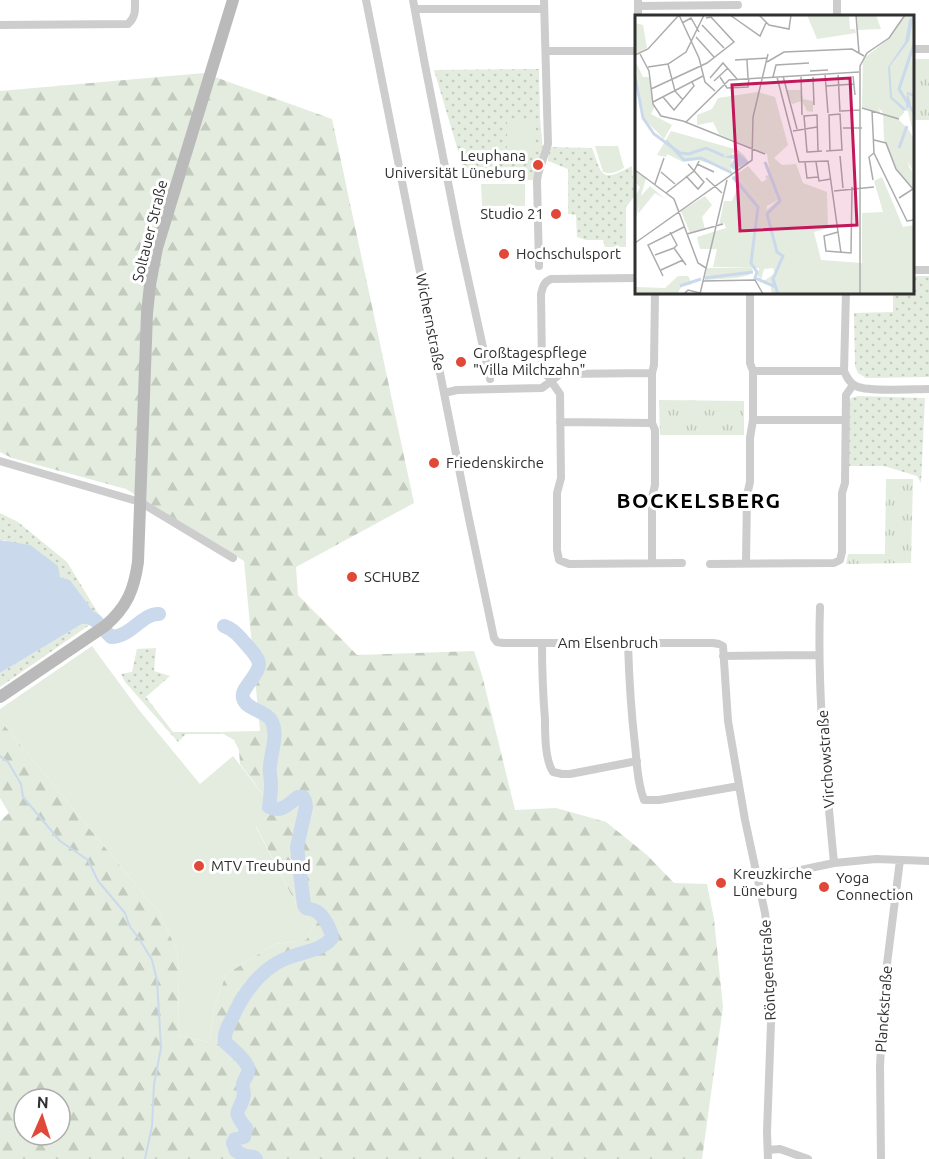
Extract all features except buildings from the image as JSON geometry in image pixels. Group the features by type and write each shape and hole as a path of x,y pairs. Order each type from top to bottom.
{"street":[{"path":"0,25 128,24 133,20 135,0"},
{"name":"Soltauer Straße","path":"0,697 115,617 124,606 136,578 147,313 154,264 233,0"},
{"name":"Wichernstraße","path":"366,0 488,617 497,642"},
{"path":"638,3 737,3"},
{"path":"490,379 448,183 414,5 544,4 548,144 537,181 539,266"},
{"path":"546,51 635,51"},
{"path":"635,278 551,279 543,286 541,294 542,368 560,394 561,478 557,493 557,550 559,560 569,564 682,563"},
{"path":"652,563 652,497 655,485 655,429 652,423 655,294"},
{"path":"746,563 750,429 753,420 750,294"},
{"path":"846,294 844,371 848,380 854,385 867,389 929,389"},
{"path":"753,371 844,371"},
{"path":"444,393 457,390 542,388 560,374 652,373"},
{"path":"710,564 834,563 840,560 843,552 842,493 845,483 846,394 854,385"},
{"path":"753,420 845,420"},
{"path":"560,422 652,423"},
{"path":"0,461 140,502 233,558"},
{"name":"Virchowstraße","path":"820,607 819,656 834,863"},
{"name":"Am Elsenbruch","path":"497,642 503,644 719,644"},
{"path":"542,643 542,695 548,756 553,772 570,774 637,761"},
{"path":"628,643 629,690 642,796 645,801 739,786"},
{"name":"Röntgenstraße","path":"719,644 723,646 728,721 767,930 771,983 768,1154"},
{"path":"723,656 819,656"},
{"path":"758,879 834,863 876,859 929,861"},
{"name":"Planckstraße","path":"881,1159 880,1074 884,988 900,860"},
{"path":"768,1154 780,1149 808,1159"}],"green space":[{"path":"914,59 929,59 929,120 914,120"},
{"path":"539,69 543,150 536,180 467,181 434,70"},
{"path":"204,73 332,119 414,503 296,567 298,595 357,655 474,651 515,810 556,808 606,822 647,855 674,883 707,884 714,919 723,1007 702,1159 0,1159 0,821 9,813 0,798 0,720 160,914 177,950 178,1036 210,1042 214,1008 226,974 275,944 306,940 314,926 297,906 256,826 267,800 240,764 239,750 234,740 220,732 260,731 244,561 126,489 12,458 0,452 0,91"},
{"path":"507,118 536,119 535,149 507,149"},
{"path":"595,146 618,146 624,168 611,173 603,172"},
{"path":"549,147 592,148 601,171 609,175 632,166 634,197 626,207 626,247 605,247 603,240 586,240 577,237 576,215 568,214 568,169 548,161"},
{"path":"481,184 525,184 525,206 482,206"},
{"path":"914,276 929,276 929,377 866,378 858,373 855,366 854,313 893,312 893,294 914,294"},
{"path":"858,396 925,398 921,483 917,476 884,466 848,466 849,404 851,398"},
{"path":"659,400 744,401 744,435 660,435"},
{"path":"886,479 913,479 911,563 846,564 848,554 885,554"},
{"path":"0,513 18,522 67,562 101,618 99,619 70,580 60,577 5,540 0,540"},
{"path":"82,624 91,624 0,687 0,673"},
{"name":"MTV Treubund","path":"92,646 139,710 200,784 233,756 267,800 270,815 256,827 297,906 314,926 306,940 275,944 226,974 214,1008 210,1042 178,1036 177,950 160,914 0,720 0,709"},
{"path":"156,648 154,671 170,676 146,697 173,732 220,732 223,734 186,734 178,742 125,682 121,674 132,672 137,649"},
{"path":"425,930 427,941 395,945 394,933"}],"water":[{"path":"0,540 30,545 58,566 60,577 70,580 99,619 91,624 82,624 0,673"}],"waterway":[{"path":"81,612 96,621 111,637 125,633 147,617 159,614"},
{"path":"224,626 238,635 258,661 258,670 245,689 243,698 248,705 265,714 273,725 269,807 281,808 298,797 303,797 305,801 306,807 297,847 304,905 322,916 329,927 332,938 323,946 281,961 264,972 245,995 226,1031 225,1042 238,1053 248,1067 248,1074 243,1084 243,1100 237,1113 246,1128 244,1137 235,1139 233,1143 236,1151 256,1159"},
{"path":"0,756 8,762 21,784 23,797 60,841 88,860 98,881 125,913 130,927 152,960 157,980 161,1048 154,1084 152,1126 145,1159"}],"place":[{"name":"Leuphana Universität Lüneburg","path":"538,165"},
{"name":"Studio 21","path":"556,214"},
{"name":"Hochschulsport","path":"504,254"},
{"name":"Großtagespflege \"Villa Milchzahn\"","path":"461,362"},
{"name":"Friedenskirche","path":"434,463"},
{"name":"SCHUBZ","path":"352,577"},
{"name":"MTV Treubund","path":"199,866"},
{"name":"Kreuzkirche Lüneburg","path":"721,883"},
{"name":"Yoga Connection","path":"824,887"}],"district":[{"name":"BOCKELSBERG","path":"699,501"}]}
